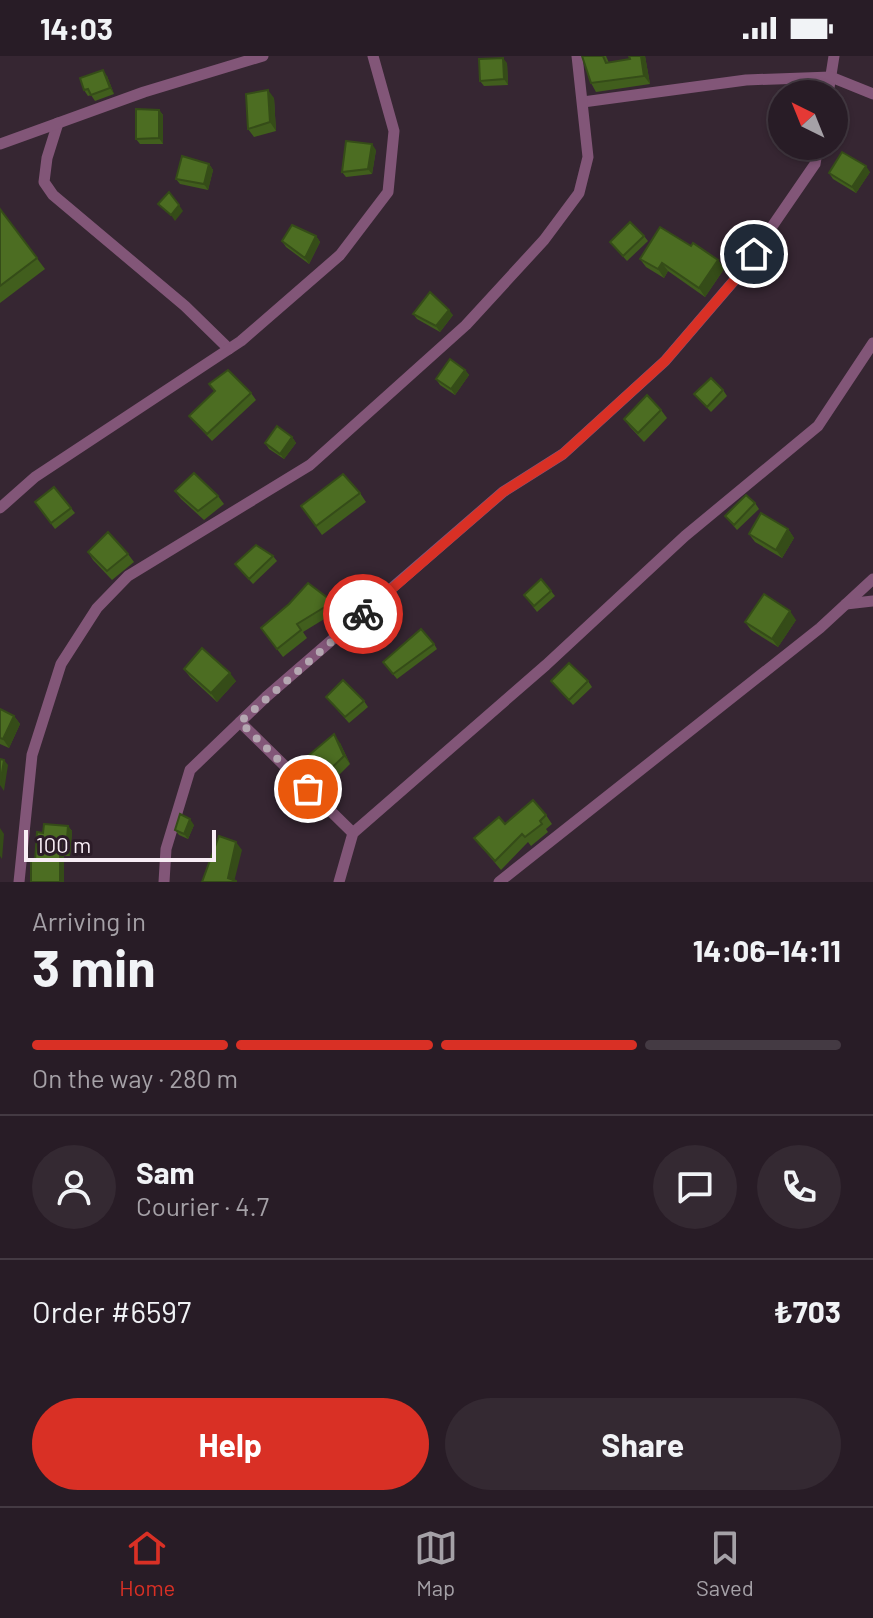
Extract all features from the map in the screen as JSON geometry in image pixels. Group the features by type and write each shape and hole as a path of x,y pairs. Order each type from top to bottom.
{"street":[{"path":"0,144 144,92 263,56"},
{"path":"0,508 35,477 229,349 340,255 388,192 394,131 373,56"},
{"path":"19,882 32,755 61,664 97,608 128,576 310,465 466,325 544,240 579,193 588,157 577,56"},
{"path":"830,80 834,56"},
{"path":"583,102 746,80 831,77 873,94"},
{"path":"58,123 47,158 44,182 53,195 185,306 229,349"},
{"path":"164,882 166,849 190,770 240,722 503,492 563,454 665,361 738,276 816,160"},
{"path":"339,882 353,833 546,665 685,536 818,426 873,343"},
{"path":"499,882 820,628 873,579"},
{"path":"845,605 873,601"},
{"path":"240,722 353,833"}],"building":[{"path":"582,56 603,56 606,63 641,56 644,76 591,83"},
{"path":"503,58 504,79 480,81 479,59"},
{"path":"103,70 110,88 91,95 88,89 84,90 80,78"},
{"path":"268,90 270,122 248,129 246,94"},
{"path":"136,109 159,110 159,138 136,139"},
{"path":"346,141 372,144 368,169 342,172"},
{"path":"182,156 209,164 204,184 176,179"},
{"path":"848,156 866,166 852,187 829,173 837,160 848,160"},
{"path":"169,192 179,205 171,215 158,204"},
{"path":"0,209 37,258 0,286"},
{"path":"630,222 644,236 623,256 610,242"},
{"path":"292,225 316,236 305,258 282,241"},
{"path":"660,227 691,246 693,243 718,260 699,288 662,263 658,269 640,259"},
{"path":"430,292 449,310 436,326 413,314"},
{"path":"450,359 465,370 451,389 436,379"},
{"path":"228,370 251,393 207,434 189,416 215,391 209,384"},
{"path":"711,378 723,390 707,407 694,394"},
{"path":"647,395 661,410 638,433 624,419"},
{"path":"277,426 292,437 280,454 265,443"},
{"path":"194,473 218,496 198,511 175,491"},
{"path":"343,474 360,493 316,526 301,506"},
{"path":"54,487 71,508 51,523 35,502"},
{"path":"746,495 755,503 734,525 725,516"},
{"path":"761,513 788,529 776,550 749,534"},
{"path":"108,532 128,554 107,571 88,552"},
{"path":"256,545 273,556 249,579 235,564"},
{"path":"541,579 551,591 534,606 524,595"},
{"path":"308,583 333,602 297,624 301,630 277,649 261,628"},
{"path":"764,594 790,611 772,639 745,622"},
{"path":"421,629 434,644 393,674 383,662"},
{"path":"202,648 230,673 211,693 184,669"},
{"path":"569,663 588,681 569,700 551,681"},
{"path":"343,680 364,701 345,717 326,697"},
{"path":"0,709 14,716 3,739 0,738"},
{"path":"334,734 344,756 322,777 308,756"},
{"path":"0,759 4,760 0,785"},
{"path":"533,800 546,815 540,821 542,824 525,837 522,834 495,861 474,838 499,817 505,824"},
{"path":"180,814 190,819 184,834 175,830"},
{"path":"44,824 68,826 66,851 60,850 60,882 31,882 31,861 35,861 37,832 43,833"},
{"path":"219,836 236,842 228,878 236,882 202,882"}],"way so far":[{"path":"308,789 240,722 363,614"}],"route":[{"path":"363,614 503,492 563,454 665,361 754,254"}]}
